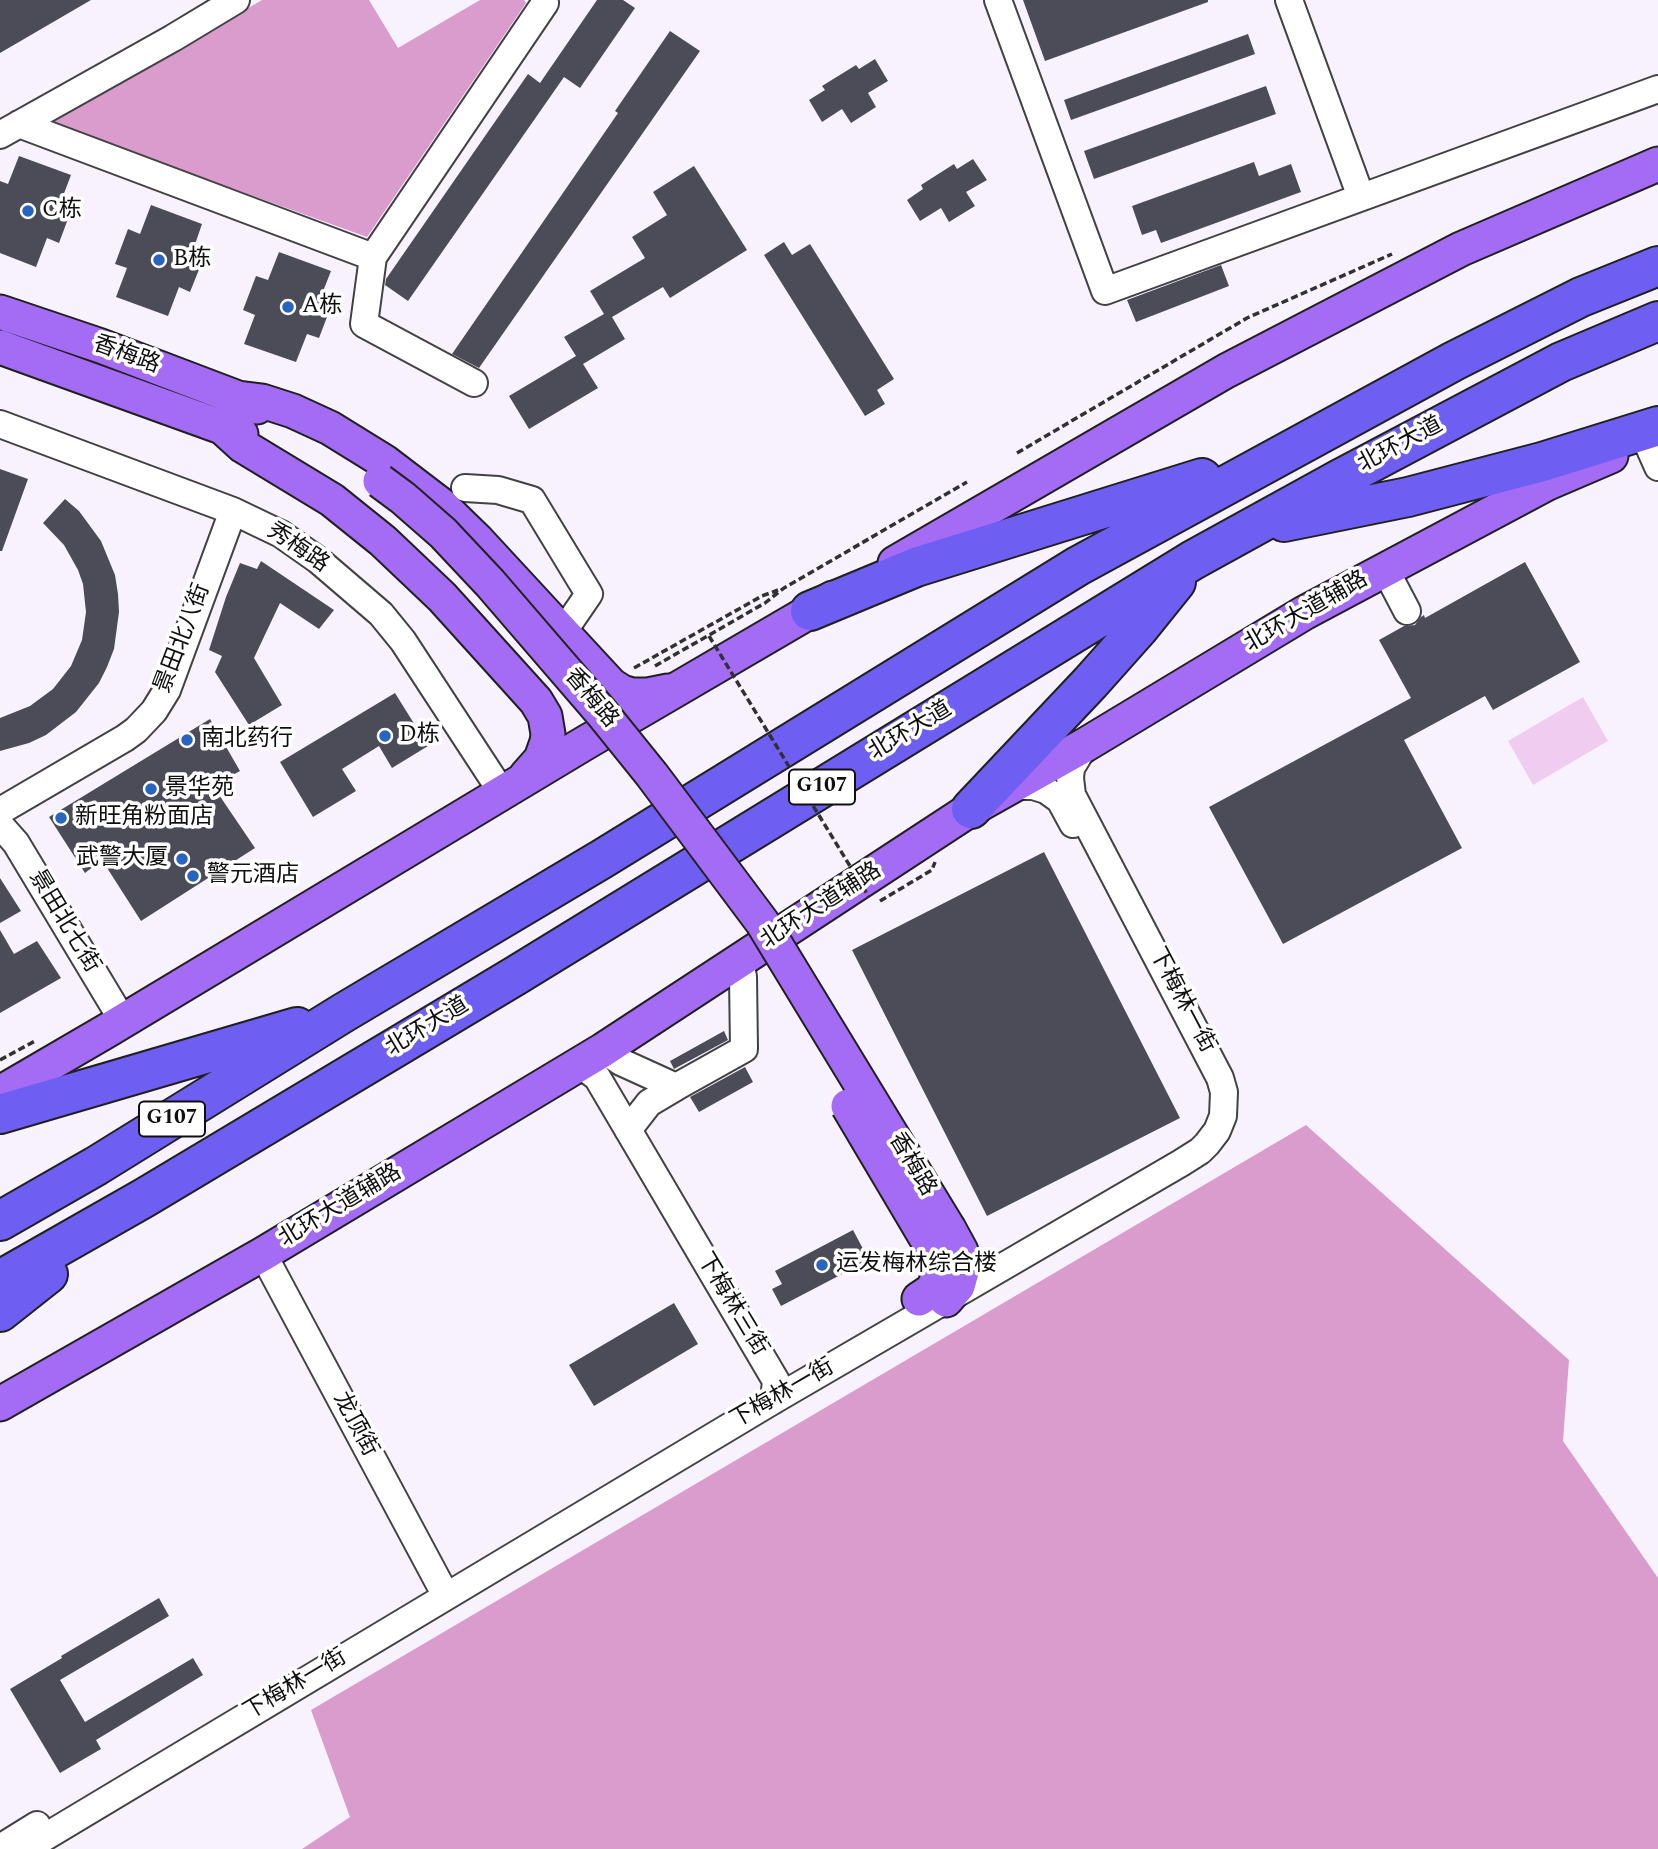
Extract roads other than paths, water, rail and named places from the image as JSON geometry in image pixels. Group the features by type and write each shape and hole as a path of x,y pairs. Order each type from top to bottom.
{"highway":[{"path":"1581,297 1658,252"},
{"name":"G107","path":"0,1221 96,1166 343,1013 590,866 1078,566 1454,360 1581,297 1658,266"},
{"name":"北环大道","path":"0,1280 144,1198 515,976 1193,560 1561,362 1658,321"},
{"path":"1561,362 1658,332"},
{"path":"1247,529 1408,497 1542,462 1655,442"},
{"path":"797,600 916,567 1294,448"},
{"path":"971,809 1090,683 1139,628 1193,560"},
{"path":"0,1114 343,1013"},
{"path":"0,1312 144,1198"}],"main road":[{"path":"0,1093 684,686 797,600 934,541 1226,371 1461,249 1658,164"},
{"name":"香梅路","path":"0,312 101,346 238,398 351,460 374,489"},
{"name":"香梅路","path":"0,347 290,452 374,489 424,515 443,533 490,583 609,721 740,891 776,943 945,1237 936,1259 938,1278 931,1291 933,1300"},
{"path":"238,398 262,401 293,411 330,428 385,462 440,504 477,540 611,685 632,695 663,692 684,686"},
{"path":"221,426 243,446 332,500 383,541 442,597 536,701 545,716 548,742 536,766 510,789"},
{"name":"北环大道辅路","path":"0,1404 262,1254 591,1057 971,809 1085,745 1304,613 1548,483 1655,442"},
{"path":"536,701 551,702 568,698 578,691 584,680 585,669 573,643"}],"street":[{"path":"10,130 236,0"},
{"path":"474,383 365,324 373,257 545,3 544,0"},
{"path":"998,0 1105,291 1658,89"},
{"path":"1289,0 1361,197"},
{"path":"10,130 373,257"},
{"name":"秀梅路","path":"0,424 233,510 281,534 318,560 381,614 510,789"},
{"path":"465,488 498,490 531,500 589,594 573,643"},
{"name":"景田北八街","path":"0,811 125,738 154,710 167,690 233,510"},
{"path":"1385,569 1407,611"},
{"path":"1012,786 1033,786 1066,797 1071,768 1085,745"},
{"name":"下梅林一街","path":"945,1237 979,1256 1007,1250 1183,1148 1203,1128 1211,1112 1210,1089 1204,1070 1066,797"},
{"name":"下梅林一街","path":"0,1848 442,1588 770,1390 1200,1151 1217,1130 1223,1115 1224,1092 1220,1077 1066,797"},
{"name":"景田北七街","path":"0,825 16,843 123,1021"},
{"path":"628,1130 649,1103 744,1049 743,977 740,961"},
{"path":"591,1057 621,1062 676,1087"},
{"name":"下梅林三街","path":"591,1057 597,1077 770,1390"},
{"name":"下梅林三街","path":"591,1057 584,1085 770,1390"},
{"name":"龙顶街","path":"262,1254 442,1588"},
{"name":"下梅林一街","path":"25,1849 442,1588"}],"place":[{"name":"C栋","path":"28,211"},
{"name":"B栋","path":"159,260"},
{"name":"A栋","path":"288,307"},
{"name":"D栋","path":"385,736"},
{"name":"南北药行","path":"187,740"},
{"name":"景华苑","path":"151,789"},
{"name":"新旺角粉面店","path":"61,818"},
{"name":"武警大厦","path":"182,859"},
{"name":"警元酒店","path":"193,876"},
{"name":"运发梅林综合楼","path":"822,1265"}]}
